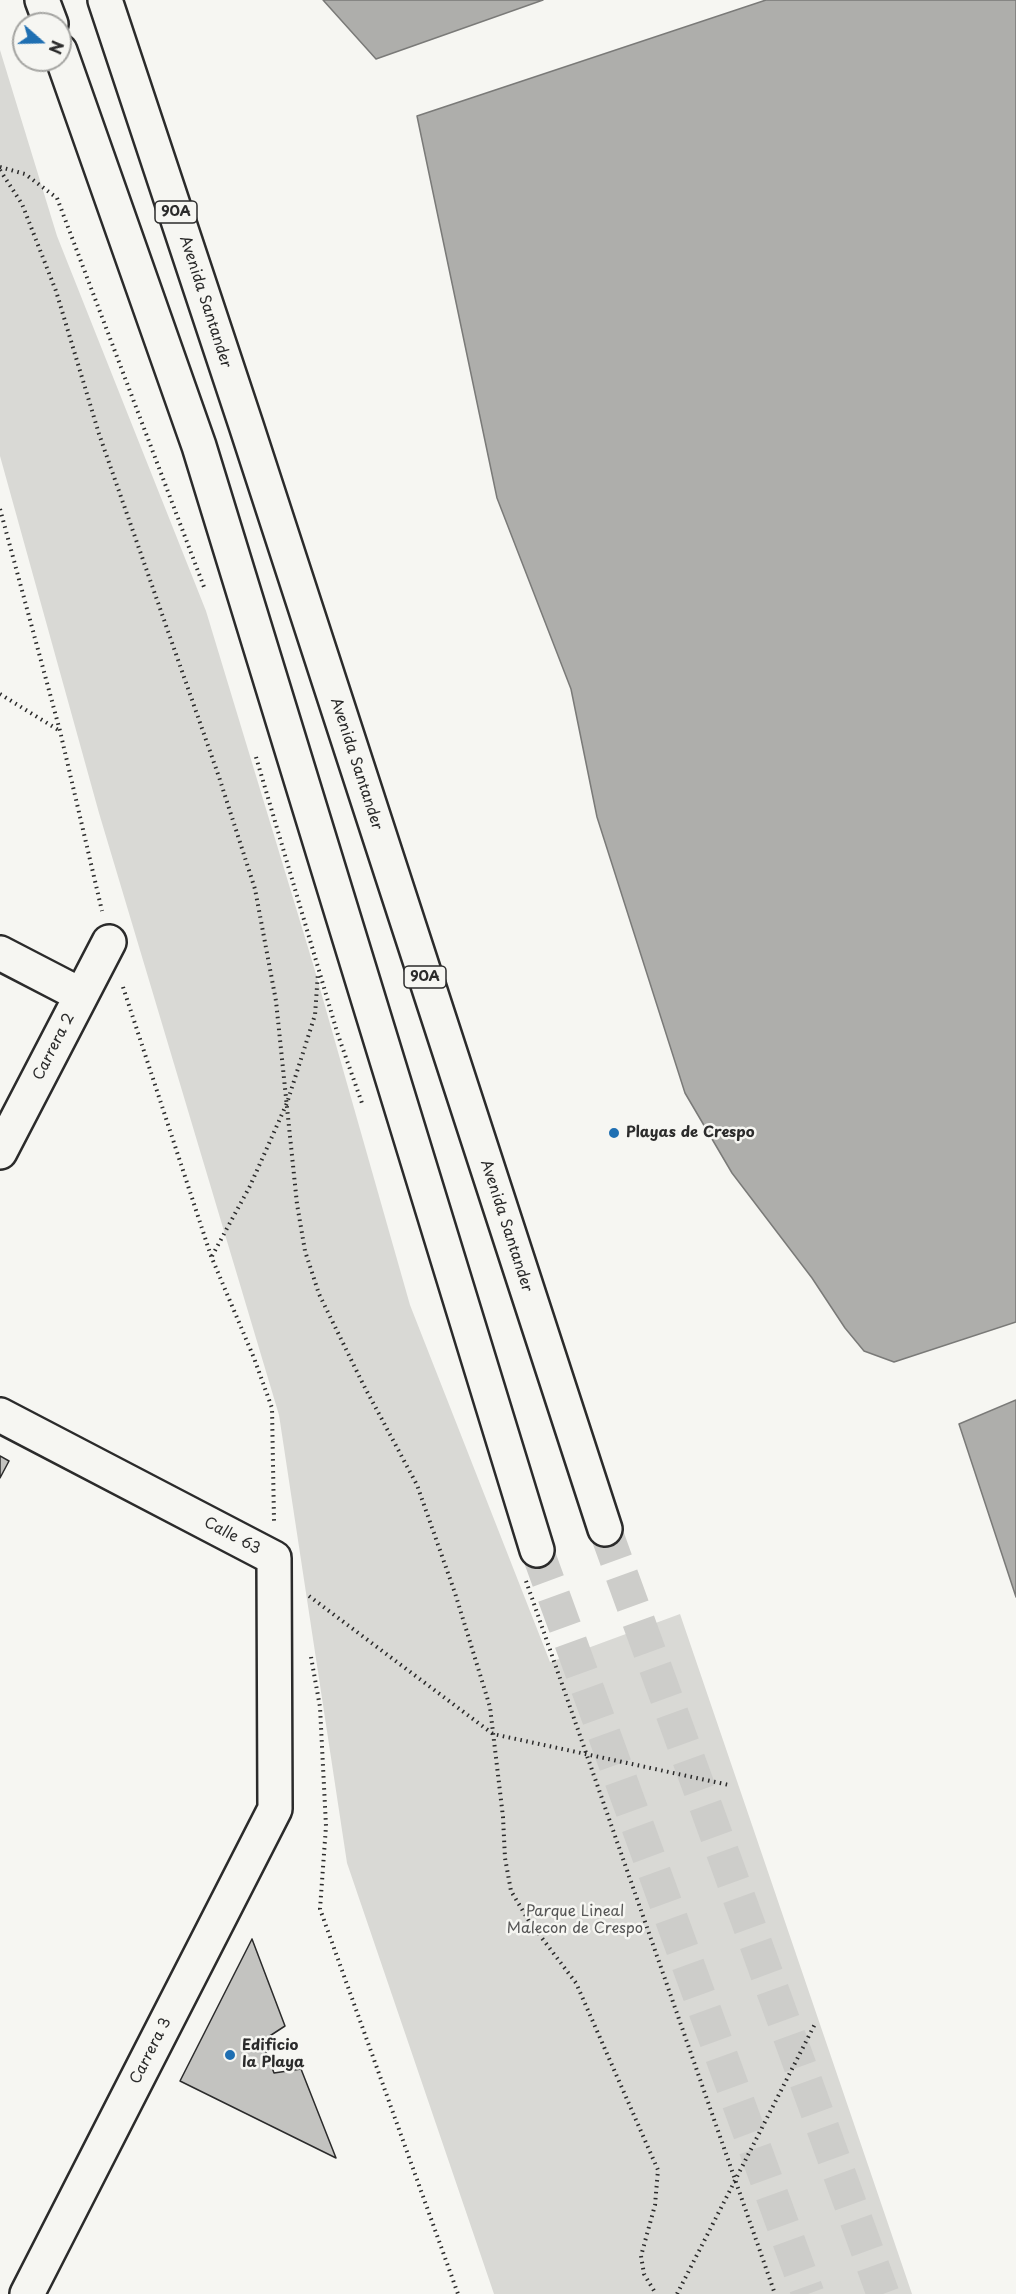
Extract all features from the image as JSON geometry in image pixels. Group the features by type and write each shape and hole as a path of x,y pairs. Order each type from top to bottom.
{"main road":[{"name":"Avenida Santander","path":"105,0 254,448 604,1529"},
{"path":"67,72 199,446 537,1550"},
{"name":"Carrera 2","path":"0,1152 109,942"},
{"path":"0,953 81,995"},
{"name":"Calle 63","path":"0,1415 274,1558 275,1809"},
{"name":"Carrera 3","path":"27,2294 275,1809"}],"path":[{"path":"0,169 25,174 57,198"},
{"path":"0,169 22,204 56,291 99,434 215,766 255,889 276,1001 297,1204 305,1251 319,1294 363,1384 417,1485 455,1593 490,1707 503,1817 505,1858 511,1891 529,1921 576,1983 658,2170 655,2205 641,2256 645,2274 656,2294"},
{"path":"0,509 60,731 109,942 211,1256 254,1358 272,1408 274,1558 298,1589 493,1734 729,1785"},
{"path":"0,694 60,731"},
{"path":"211,1256 250,1186 287,1103 315,1015 319,968"},
{"path":"310,1653 320,1707 326,1827 320,1908 458,2294"},
{"path":"677,2294 816,2022"}],"green space":[{"name":"Parque Lineal Malecon de Crespo","path":"0,50 57,236 206,611 313,964 410,1305 550,1662 680,1614 912,2294 494,2294 347,1863 279,1415 99,813 0,456"}],"shaded area":[{"path":"323,0 543,0 376,59"},
{"path":"766,0 1016,0 1016,1322 894,1362 864,1351 845,1328 812,1278 732,1173 685,1093 597,817 571,689 497,498 417,116"},
{"path":"1016,1400 1016,1597 959,1424"}],"building":[{"path":"0,1456 9,1461 0,1478"},
{"name":"Edificio la Playa","path":"252,1939 285,2026 262,2041 274,2073 301,2069 336,2158 180,2081"}],"tunnel":[{"path":"605,1529 883,2294"},
{"path":"537,1550 808,2294"}],"place":[{"name":"Playas de Crespo","path":"614,1133"},
{"name":"Edificio la Playa","path":"230,2055"}]}
